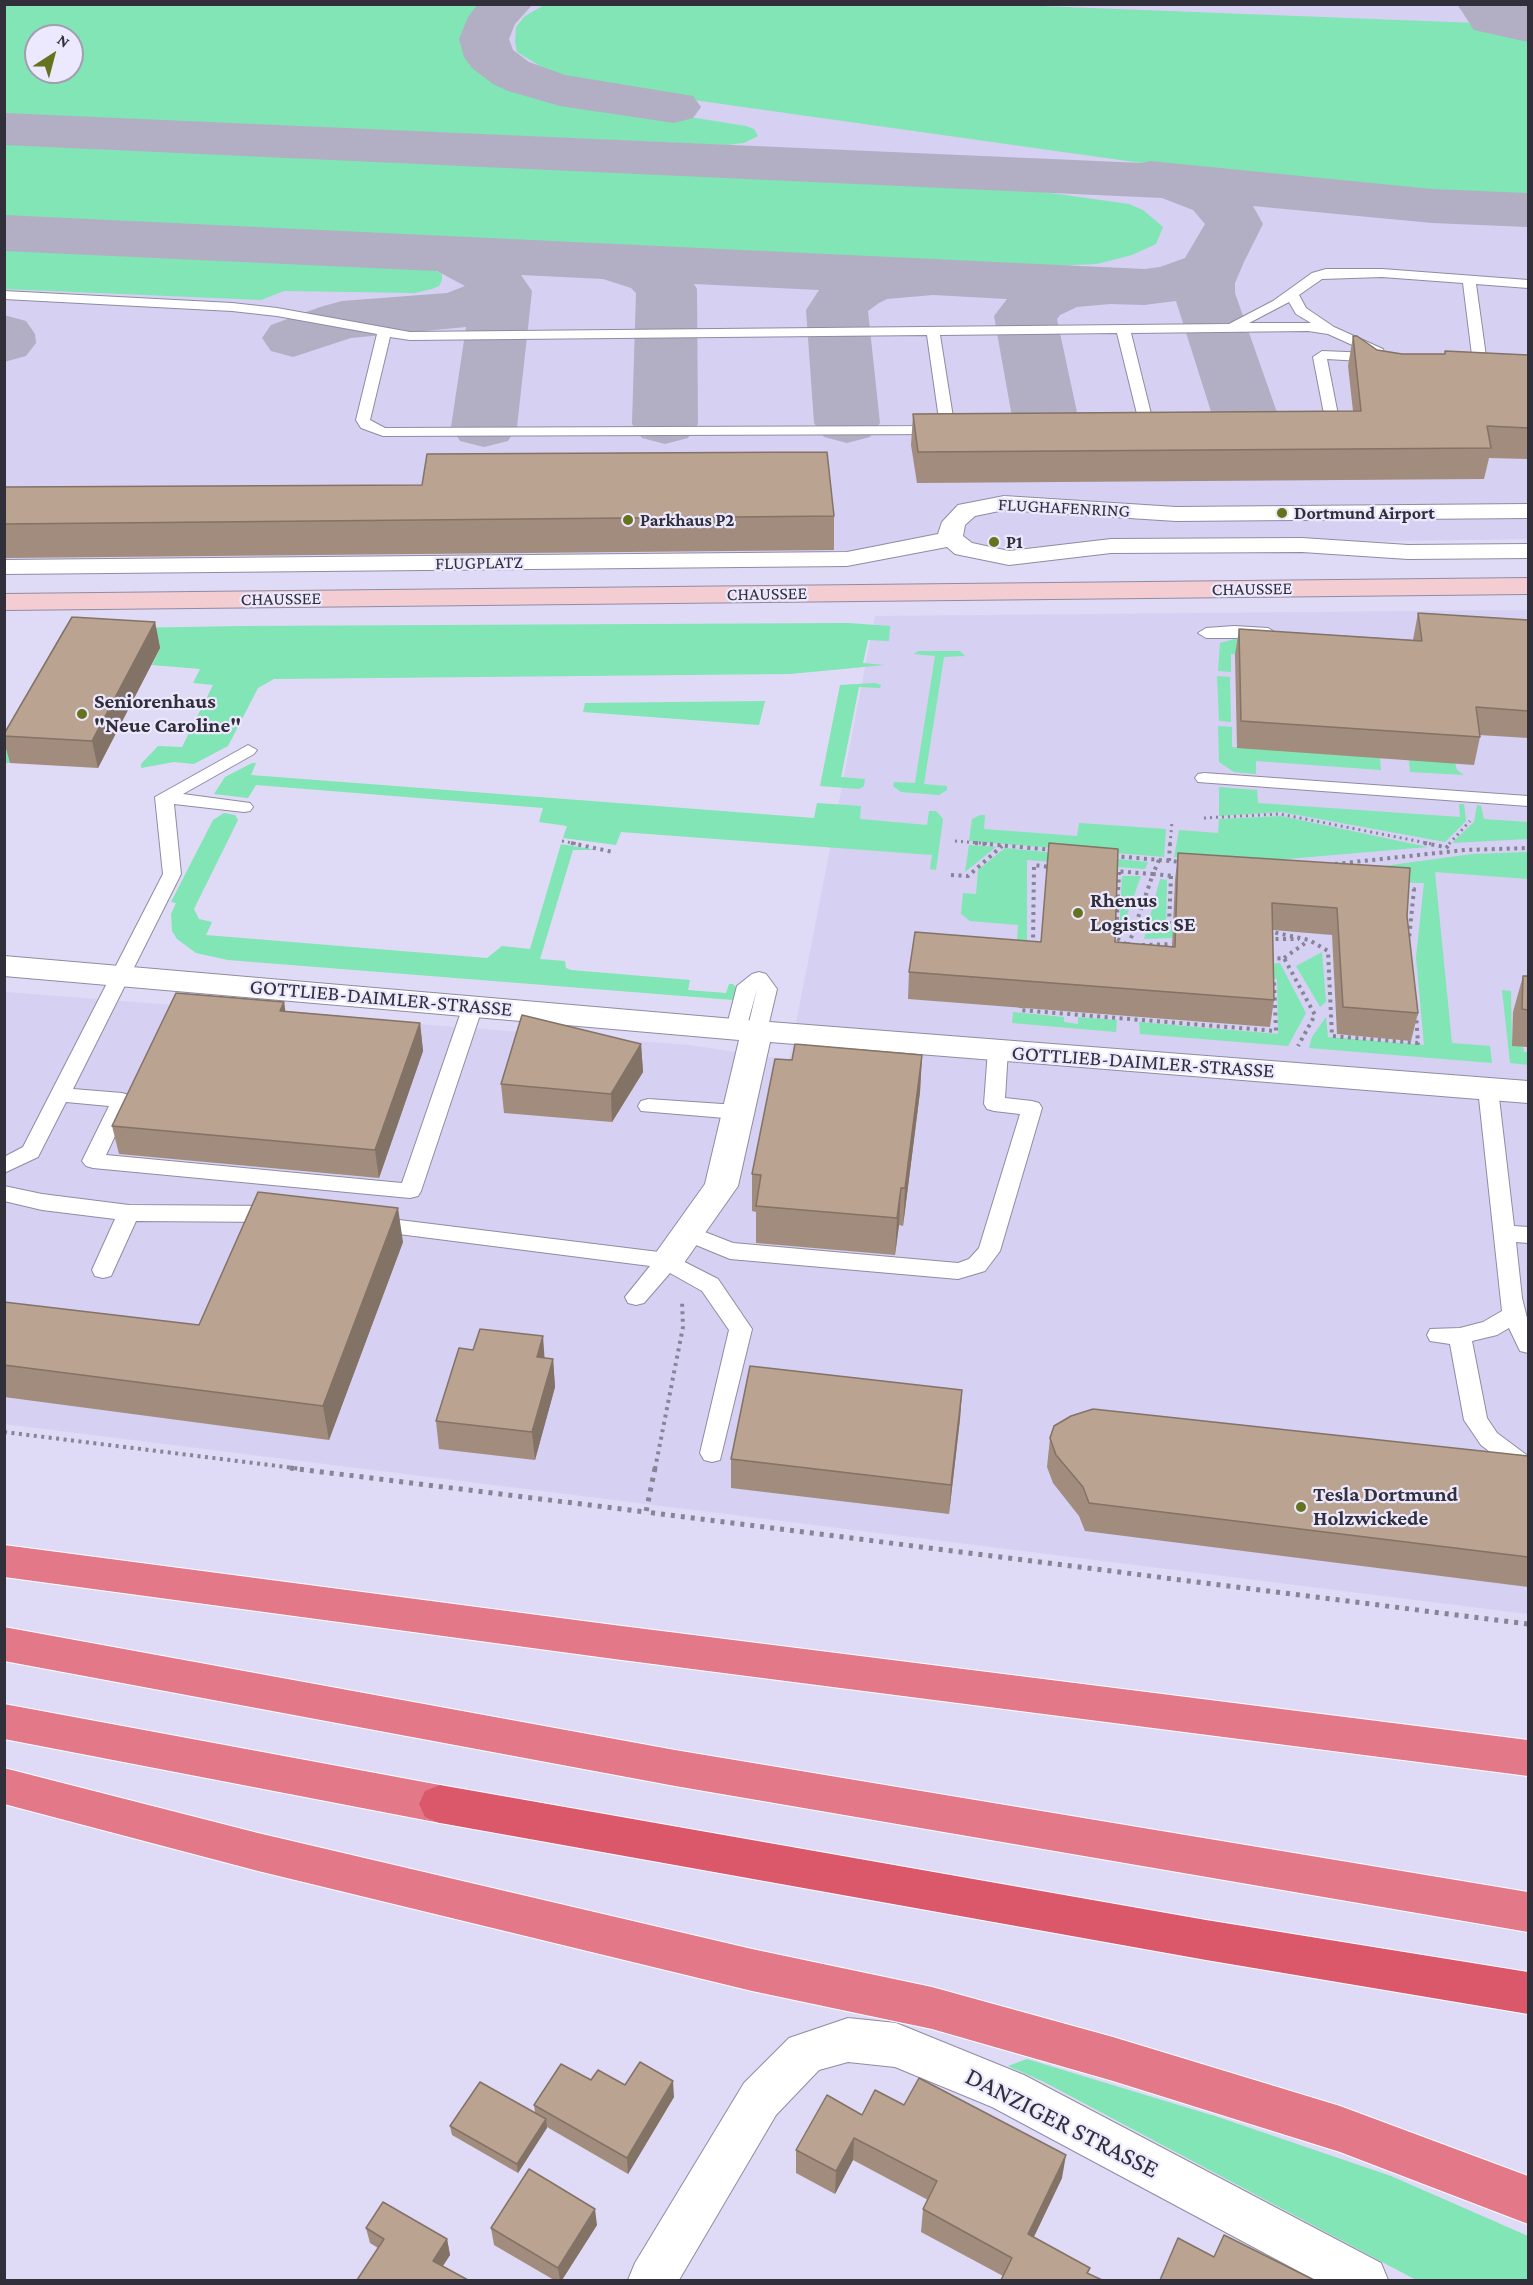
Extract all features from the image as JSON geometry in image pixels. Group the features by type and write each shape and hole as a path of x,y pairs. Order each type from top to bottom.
{"highway":[{"path":"4,1561 602,1641 1528,1758"},
{"path":"4,1644 675,1768 1528,1912"},
{"path":"4,1721 440,1803 1206,1940 1528,1993"},
{"path":"4,1786 350,1874 752,1970 932,2008 1113,2059 1340,2129 1528,2200"}],"main road":[{"name":"CHAUSSEE","path":"4,602 1528,586"}],"street":[{"name":"FLUGHAFENRING","path":"1528,511 1176,514 1004,503 967,510 950,528 952,539 964,549 1009,558 1111,546 1302,545 1408,552 1528,551"},
{"name":"FLUGPLATZ","path":"4,567 846,559 952,539"},
{"name":"GOTTLIEB-DAIMLER-STRASSE","path":"4,966 747,1030 1528,1092"},
{"path":"667,1261 721,1186 737,1112 747,1030"},
{"name":"DANZIGER STRASSE","path":"652,2280 760,2099 805,2053 848,2040 896,2045 1008,2091 1364,2280"}],"lane":[{"path":"1229,328 1264,312 1317,276 1335,272 1528,284"},
{"path":"1469,282 1482,371"},
{"path":"1292,294 1301,311 1331,330 1389,360 1322,355 1320,357 1333,425 1330,428 1302,429"},
{"path":"4,296 232,307 277,312 410,336 1308,327 1331,330"},
{"path":"1123,329 1148,430"},
{"path":"385,331 363,420 366,425 383,432 954,430 933,331"},
{"path":"1206,633 1234,631 1279,634"},
{"path":"164,797 248,750"},
{"path":"1204,778 1528,801"},
{"path":"164,797 244,807"},
{"path":"4,1167 31,1152 172,874 164,797"},
{"path":"60,1095 122,1100 93,1161 410,1191 473,1006"},
{"path":"687,1233 730,1251 958,1271 977,1265 989,1251 1032,1108 994,1104 998,1050"},
{"path":"1488,1089 1514,1315 1528,1344"},
{"path":"648,1106 737,1112"},
{"path":"4,1193 42,1202 129,1213 265,1213 300,1217"},
{"path":"103,1270 129,1213"},
{"path":"358,1223 568,1246 667,1261 710,1285 741,1329 712,1453"},
{"path":"1503,1233 1528,1235"},
{"path":"636,1297 667,1261"},
{"path":"1514,1315 1489,1329 1449,1336 1476,1420 1489,1439 1528,1468"}],"path":[{"path":"1445,847 1470,822 1468,796"},
{"path":"1204,818 1280,814 1445,847 1449,852"},
{"path":"1169,861 1172,822"},
{"path":"562,841 613,852"},
{"path":"954,841 1059,851"},
{"path":"951,875 968,876 1002,846"},
{"path":"1330,864 1449,852 1528,848"},
{"path":"1103,855 1192,863"},
{"path":"1127,956 1159,860"},
{"path":"1033,949 1034,866 1055,867"},
{"path":"1109,871 1182,876"},
{"path":"1119,872 1116,938 1129,945 1188,943"},
{"path":"1171,876 1169,924 1180,925"},
{"path":"1402,889 1414,889 1408,944"},
{"path":"1260,931 1282,933 1309,940 1328,951 1332,1036 1418,1043 1415,1010"},
{"path":"1259,939 1309,940"},
{"path":"1262,960 1284,958 1309,940"},
{"path":"1176,944 1183,951"},
{"path":"1284,958 1315,1015 1297,1047"},
{"path":"1022,1000 1020,1010 1276,1031 1274,981 1263,980"},
{"path":"646,1512 683,1327 684,1306 667,1261"},
{"path":"4,1432 1528,1624"}],"shaded area":[{"path":"4,5 1528,5 1528,539 945,548 847,559 5,564"},
{"path":"1528,610 1528,1614 5,1424 5,992 689,1045 789,1060 875,616"}],"green space":[{"path":"486,4 470,37 472,50 478,62 492,73 512,83 539,92 571,98 746,126 754,129 758,136 744,143 726,145 5,114 5,5"},
{"path":"546,4 1014,5 1528,25 1528,197 1363,189 1248,178 594,86 555,75 517,52 516,27 525,16"},
{"path":"5,142 1029,190 1129,204 1143,210 1163,227 1156,244 1132,255 1097,264 1051,266 5,217"},
{"path":"4,247 428,267 442,274 442,280 439,286 415,293 284,291 261,300 5,289"},
{"path":"849,623 890,626 889,641 868,640 863,663 885,665 790,674 274,679 258,688 228,746 194,764 174,762 141,768 141,764 158,746 182,747 213,685 193,683 200,669 152,665 160,648 78,644 10,763 5,763 5,733 64,629"},
{"path":"1238,638 1347,662 1231,654 1231,672 1218,671 1220,643"},
{"path":"918,651 960,651 965,656 944,657 924,784 947,786 947,790 939,795 901,792 893,786 894,782 915,783 935,656 914,654"},
{"path":"1217,676 1230,677 1231,722 1219,721"},
{"path":"875,683 881,685 880,688 859,687 841,777 865,779 864,786 859,789 820,786 840,685"},
{"path":"765,701 759,725 583,712 585,703"},
{"path":"1218,726 1232,727 1232,747 1380,758 1381,770 1256,761 1256,774 1234,772 1219,762"},
{"path":"1409,760 1455,763 1457,770 1464,775 1410,772"},
{"path":"256,763 251,775 814,818 817,803 861,806 860,819 927,825 929,811 936,811 943,819 936,870 930,869 932,855 621,832 616,845 563,838 567,826 539,822 543,808 256,785 248,798 214,794 225,777"},
{"path":"1219,787 1257,790 1258,803 1460,817 1459,804 1464,804 1466,821 1445,842 1281,812 1219,816"},
{"path":"1477,805 1481,806 1484,819 1528,822 1528,839 1452,843 1474,822"},
{"path":"224,813 235,815 238,820 194,909 199,919 212,922 206,935 487,958 502,946 530,949 561,844 597,850 573,850 540,959 565,961 566,968 571,970 690,980 688,990 726,993 729,984 733,984 736,987 733,1000 228,960 196,953 177,939 172,931 171,914 176,903 171,902 213,820"},
{"path":"985,815 984,829 1077,836 1079,823 1166,829 1164,857 969,841 972,819"},
{"path":"1281,816 1428,847 1240,863 1174,857 1179,830 1218,833 1219,819"},
{"path":"969,845 996,847 965,872"},
{"path":"1005,848 1148,862 1145,869 1027,860 1027,942 1015,971 1018,925 970,921 961,914 963,893 976,894 978,870"},
{"path":"1528,852 1528,879 1435,872 1452,1043 1490,1046 1492,1063 1309,1048 1312,1037 1326,1017 1328,1037 1424,1045 1416,957 1424,883 1322,881 1325,874 1472,854"},
{"path":"1122,876 1141,876 1119,937"},
{"path":"1160,879 1167,880 1166,926 1278,934 1144,939"},
{"path":"1322,952 1326,1002 1320,1007 1296,966"},
{"path":"1280,963 1306,1013 1288,1046 1140,1034 1139,1022 1278,1034 1277,979 1178,972"},
{"path":"1502,990 1511,991 1512,1045 1523,1047 1524,1052 1528,1052 1528,1065 1510,1063"},
{"path":"1013,1012 1064,1017 1064,1022 1078,1024 1078,1017 1117,1020 1116,1032 1012,1023"},
{"path":"1027,2059 1218,2117 1391,2176 1528,2236 1528,2280 1416,2280 1044,2082 1008,2066"}],"building":[{"path":"1353,336 1357,336 1377,350 1402,354 1445,354 1445,351 1528,355 1528,428 1487,426 1491,448 918,452 913,414 1361,411"},
{"path":"827,452 834,516 4,524 4,487 422,485 427,454"},
{"path":"1418,613 1528,620 1528,711 1476,707 1480,737 1241,721 1239,629 1422,641"},
{"path":"72,617 155,622 92,741 4,736 4,734"},
{"path":"1049,843 1118,849 1115,942 1175,947 1178,853 1410,868 1407,916 1418,1013 1343,1007 1337,908 1272,903 1274,1000 909,972 915,932 1041,942"},
{"path":"1523,976 1528,976 1528,1010 1522,1009"},
{"path":"176,993 284,1002 280,1011 420,1023 375,1150 112,1126"},
{"path":"522,1015 641,1044 611,1094 501,1084"},
{"path":"795,1044 922,1055 905,1188 901,1188 897,1218 756,1206 761,1175 752,1174 775,1059 792,1060"},
{"path":"258,1192 398,1208 323,1406 4,1365 4,1302 199,1325"},
{"path":"480,1329 543,1336 537,1357 553,1359 532,1432 436,1421 459,1348 473,1350"},
{"path":"750,1366 962,1390 951,1485 731,1459"},
{"name":"Tesla Dortmund Holzwickede","path":"1093,1409 1528,1456 1528,1557 1089,1503 1083,1487 1056,1455 1050,1438 1054,1426 1071,1416"},
{"path":"640,2062 673,2081 627,2158 534,2105 561,2064 591,2080 598,2070 625,2085"},
{"path":"919,2078 1066,2155 1028,2234 1090,2268 1087,2273 1102,2280 1001,2280 1012,2258 923,2209 937,2181 854,2138 836,2171 796,2150 827,2095 862,2115 875,2090 904,2105"},
{"path":"480,2082 546,2119 517,2164 450,2126"},
{"path":"529,2169 595,2209 558,2268 491,2228"},
{"path":"383,2202 447,2239 433,2261 468,2280 357,2280 384,2239 366,2228"},
{"path":"1224,2235 1314,2280 1160,2280 1178,2238 1214,2257"}],"taxiway":[{"path":"509,4 493,17 484,39 490,57 511,73 560,90 674,107"},
{"path":"4,129 1162,181"},
{"path":"1150,178 1162,181"},
{"path":"1162,181 1432,206 1528,210"},
{"path":"1162,181 1191,188 1213,198 1227,210 1234,224 1214,262"},
{"path":"4,233 1144,287 1169,284 1206,271 1214,262"},
{"path":"459,260 490,275 502,291 484,427"},
{"path":"609,262 652,275 667,289 665,424"},
{"path":"1214,262 1205,283 1204,293 1246,418"},
{"path":"847,423 837,310 841,302 857,290 877,282 929,278"},
{"path":"1045,417 1025,316 1038,302 1055,294 1072,289 1107,286"},
{"path":"293,338 342,320 456,311 493,297"},
{"path":"4,334 4,343"}],"runway":[{"path":"1518,4 1528,5"}],"place":[{"name":"Dortmund Airport","path":"1282,513"},
{"name":"Parkhaus P2","path":"628,520"},
{"name":"P1","path":"994,542"},
{"name":"Seniorenhaus \"Neue Caroline\"","path":"82,714"},
{"name":"Rhenus Logistics SE","path":"1078,913"},
{"name":"Tesla Dortmund Holzwickede","path":"1301,1507"}]}
